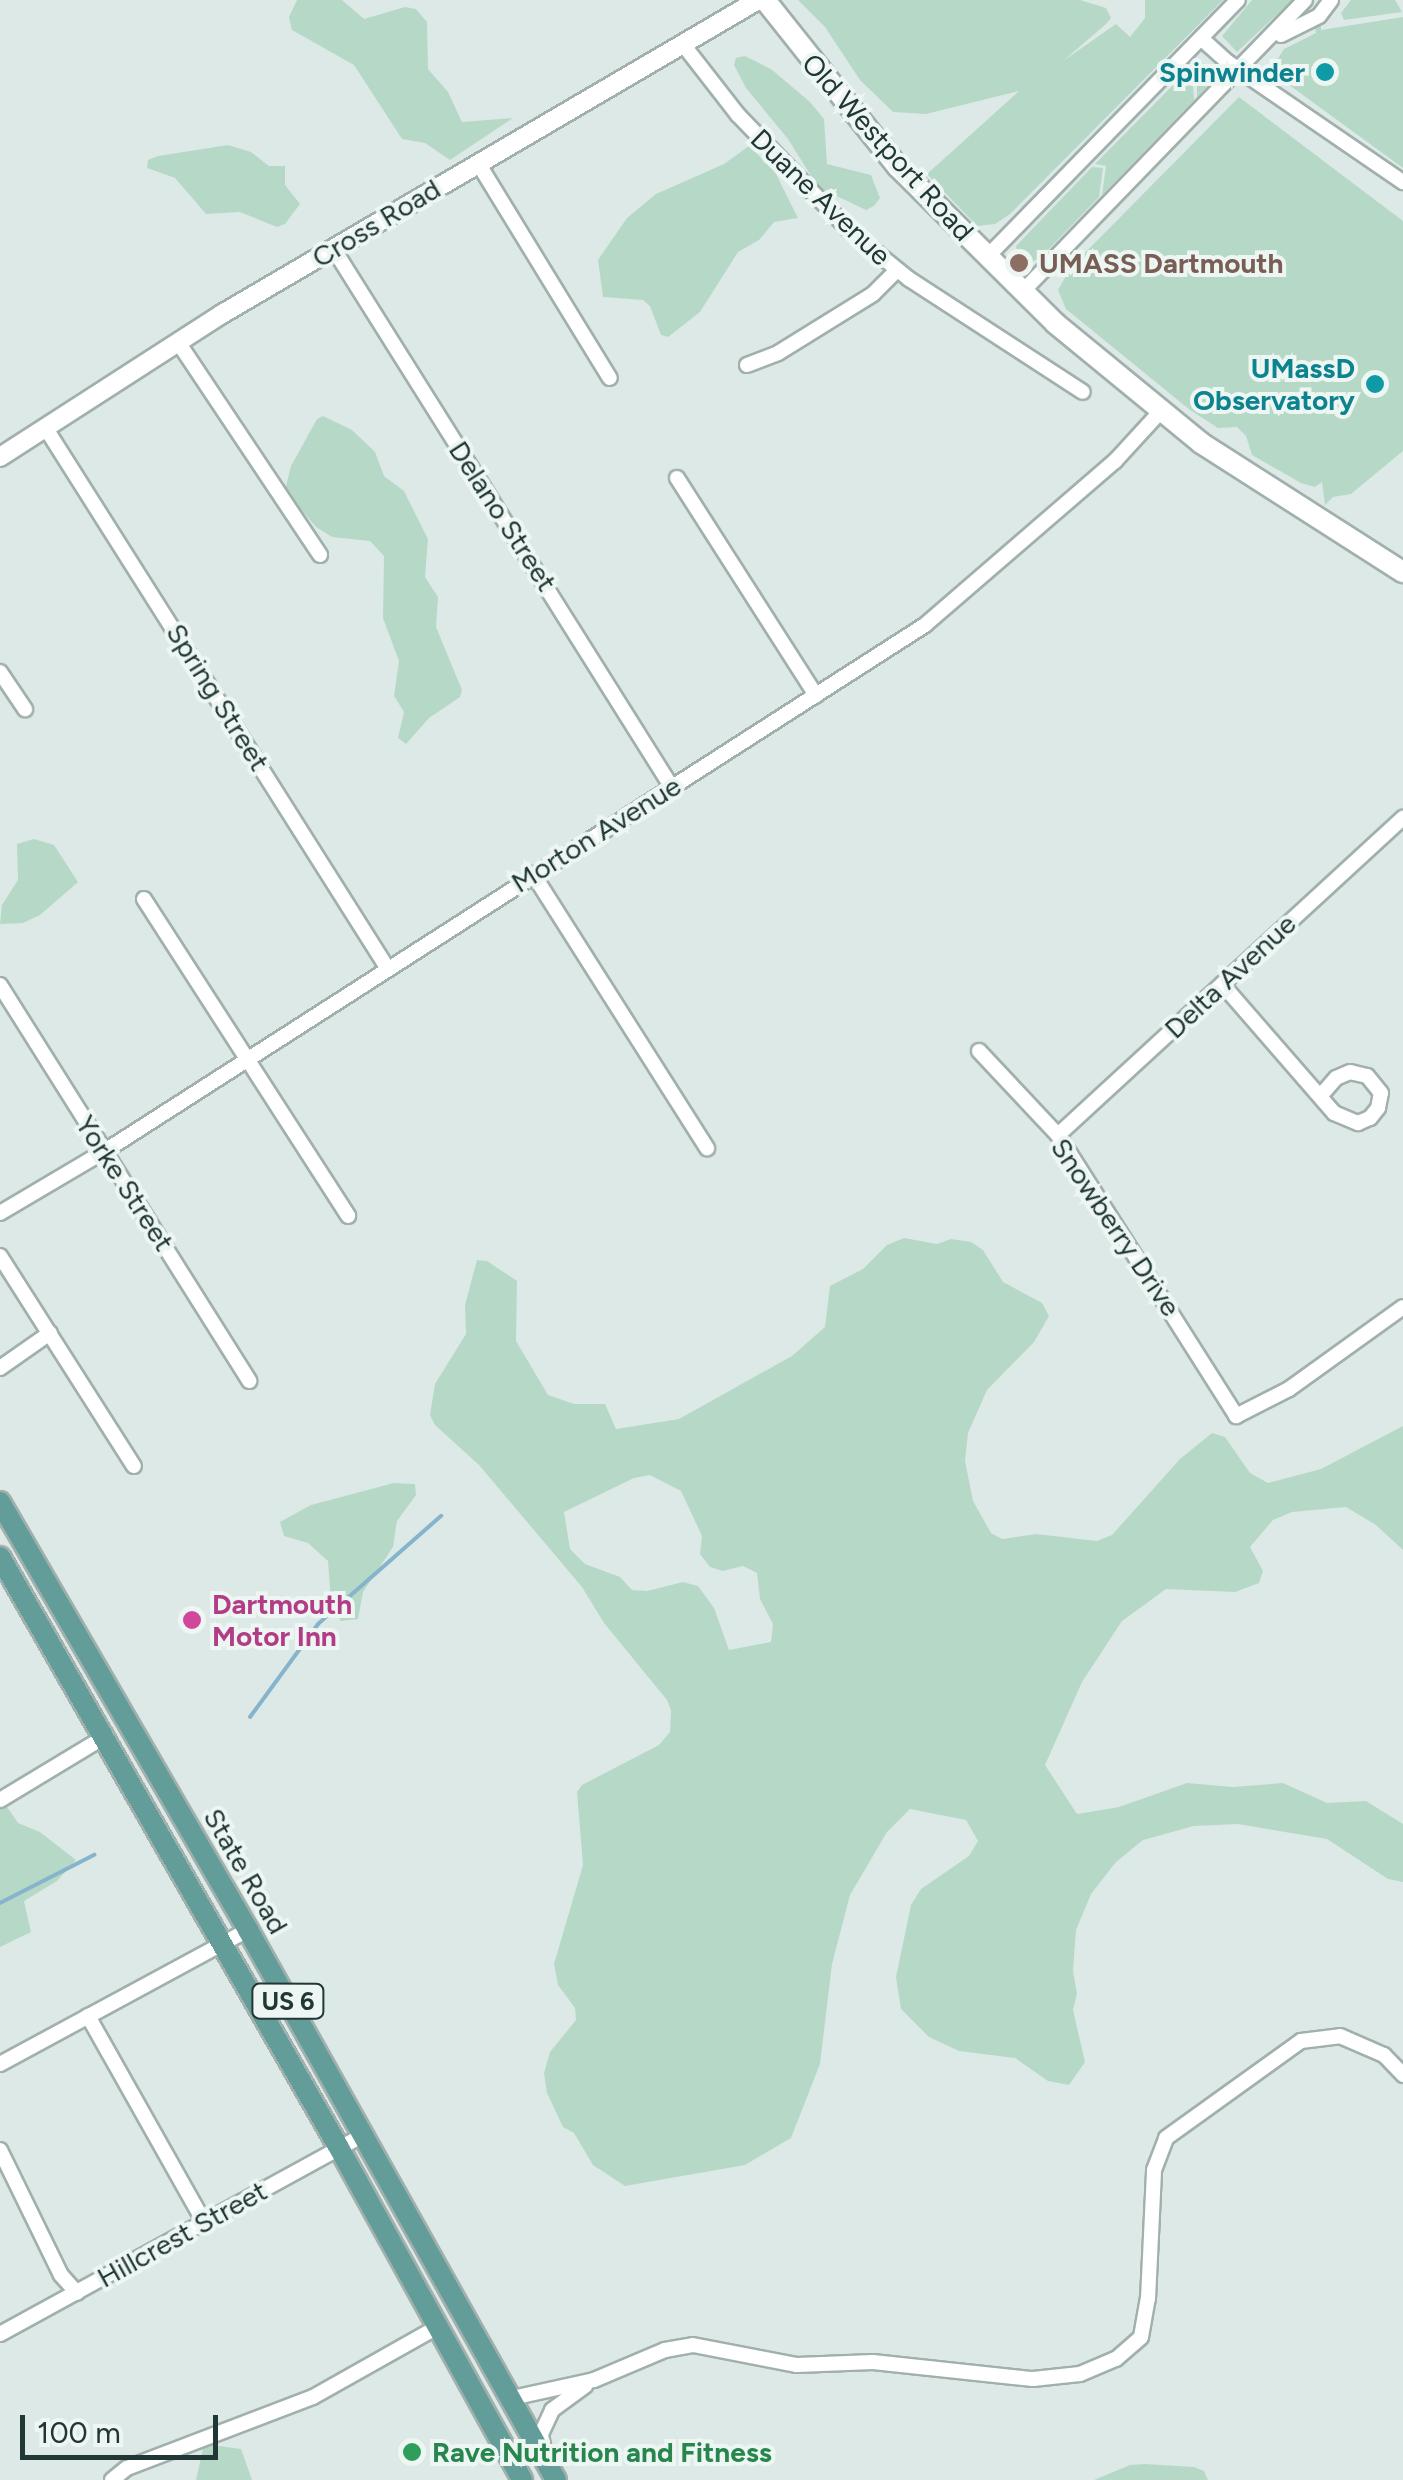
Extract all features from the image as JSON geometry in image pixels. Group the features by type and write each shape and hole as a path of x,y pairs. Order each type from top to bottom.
{"main road":[{"name":"Old Westport Road","path":"761,0 862,126 1022,291 1160,412 1252,478 1403,572"},
{"name":"State Road","path":"0,1502 248,1930 552,2471"},
{"name":"State Road","path":"0,1557 224,1944 522,2480"}],"street":[{"name":"Cross Road","path":"0,457 333,248 761,0"},
{"path":"987,257 1238,0"},
{"path":"1022,291 1305,0"},
{"path":"1263,46 1319,16 1331,0"},
{"path":"1202,39 1240,70 1403,182"},
{"name":"Duane Avenue","path":"682,43 738,116 826,209 898,270 1022,357 1083,392"},
{"path":"478,163 610,378"},
{"name":"Delano Street","path":"333,248 671,786"},
{"path":"746,364 778,353 873,294 898,270"},
{"path":"178,342 320,555"},
{"name":"Morton Avenue","path":"0,1213 105,1151 925,624 1115,461 1160,412"},
{"name":"Spring Street","path":"45,427 388,969"},
{"path":"677,478 816,695"},
{"path":"0,672 25,709"},
{"name":"Delta Avenue","path":"1058,1136 1403,818"},
{"path":"533,874 706,1148"},
{"path":"144,899 348,1216"},
{"path":"1222,984 1321,1095"},
{"name":"Yorke Street","path":"0,985 249,1380"},
{"name":"Snowberry Drive","path":"979,1051 1058,1136 1236,1416 1289,1389 1403,1307"},
{"path":"0,1256 134,1466"},
{"path":"0,1368 50,1333"},
{"path":"0,1800 106,1736"},
{"path":"0,2064 248,1930"},
{"path":"88,2016 204,2222"},
{"path":"512,2398 594,2380 665,2350 693,2345 797,2365 873,2362 1034,2378 1080,2374 1116,2360 1140,2337 1148,2299 1154,2170 1166,2138 1301,2041 1340,2036 1384,2055 1403,2075"},
{"name":"Hillcrest Street","path":"0,2334 364,2134"},
{"path":"0,2150 61,2275 77,2293"},
{"path":"112,2480 127,2468 313,2397 437,2327"},
{"path":"552,2471 541,2434 552,2410 594,2380"}],"green space":[{"path":"297,0 342,0 364,19 405,7 416,9 427,22 428,69 448,92 462,122 513,118 450,160 425,143 402,139 354,65 292,30 289,17"},
{"path":"798,0 1080,0 1106,8 1111,18 1063,61 1116,24 1130,37 1145,18 1145,0 1223,0 1010,214 995,224 977,226 927,174 1019,91 926,114 893,112 860,80 825,27"},
{"path":"1252,0 1292,0 1237,52 1222,36"},
{"path":"1351,0 1395,0 1402,12 1344,20 1341,13"},
{"path":"1403,17 1403,168 1270,71 1284,49 1316,33 1315,28 1321,25 1321,30"},
{"path":"745,56 771,69 810,102 824,119 827,164 871,175 880,198 874,206 866,210 818,187 788,139 746,88 734,65 736,58"},
{"path":"1199,60 1218,75 1197,97 1197,70 1189,68"},
{"path":"1192,70 1194,100 1102,195 1106,166 1095,164"},
{"path":"1239,97 1403,221 1403,451 1351,494 1333,497 1325,505 1322,482 1315,487 1301,483 1252,455 1246,436 1237,427 1218,428 1190,410 1066,309 1058,290 1071,267"},
{"path":"228,145 251,152 269,166 285,166 285,185 300,204 285,224 277,227 240,212 206,214 175,178 147,168 148,160 158,156"},
{"path":"749,146 774,170 798,218 774,222 759,240 738,252 700,312 668,337 661,335 650,306 643,300 603,297 598,260 627,218 656,194 724,164"},
{"path":"1092,167 1103,168 1099,197 1042,256 1029,264 1018,263 1016,246"},
{"path":"323,416 352,430 375,452 384,476 404,491 428,539 425,577 438,597 436,627 462,690 460,697 429,718 406,744 398,738 404,712 394,696 399,661 383,618 384,556 370,541 332,537 316,527 285,490 291,466 317,419"},
{"path":"34,839 54,845 78,882 40,915 23,923 0,924 2,905 18,880 17,844"},
{"path":"904,1238 937,1244 951,1239 971,1242 983,1250 1003,1282 1042,1303 1049,1316 1034,1342 987,1390 968,1433 965,1461 973,1501 991,1533 1002,1539 1036,1534 1097,1541 1112,1535 1180,1459 1212,1433 1225,1437 1250,1473 1268,1483 1321,1469 1403,1426 1403,1550 1376,1525 1346,1507 1292,1512 1273,1520 1250,1547 1263,1571 1259,1583 1235,1592 1166,1589 1122,1621 1082,1682 1045,1765 1077,1814 1119,1807 1187,1783 1233,1787 1283,1783 1327,1803 1366,1801 1403,1824 1403,1882 1388,1879 1327,1839 1238,1824 1194,1826 1143,1840 1116,1862 1091,1894 1076,1930 1073,1971 1077,1994 1073,2010 1085,2062 1069,2085 1048,2081 1015,2058 959,2051 929,2037 901,2009 896,1977 911,1905 921,1889 969,1856 978,1841 966,1820 910,1809 887,1832 850,1895 832,1964 820,2064 791,2138 745,2165 625,2186 593,2165 574,2133 563,2127 547,2093 544,2073 550,2052 576,2020 575,2008 558,1985 554,1964 583,1865 577,1792 582,1785 659,1745 670,1732 671,1710 604,1623 582,1587 479,1465 435,1425 430,1415 435,1384 466,1334 465,1305 477,1260 487,1261 517,1281 516,1341 548,1395 574,1404 605,1404 616,1429 679,1419 792,1356 825,1327 830,1286 863,1269 887,1245","holes":["650,1475 681,1491 702,1536 700,1554 710,1567 723,1571 743,1566 757,1573 760,1599 773,1624 771,1642 729,1650 714,1608 698,1586 683,1582 647,1591 632,1590 620,1577 585,1564 570,1549 564,1512 634,1478"]},
{"path":"394,1483 415,1484 416,1495 397,1521 393,1547 363,1592 358,1619 341,1621 331,1603 328,1561 308,1543 284,1536 280,1522 311,1505"},
{"path":"7,1807 18,1823 40,1832 76,1860 57,1881 24,1901 31,1932 0,1947 0,1808"},
{"path":"212,2445 241,2449 252,2480 196,2480 203,2449"},
{"path":"1130,2465 1194,2467 1204,2471 1208,2480 1094,2480"}],"waterway":[{"path":"250,1717 318,1624 441,1516"},
{"path":"0,1903 94,1855"}],"place":[{"name":"Spinwinder","path":"1325,72"},
{"name":"UMASS Dartmouth","path":"1019,263"},
{"name":"UMassD Observatory","path":"1375,384"},
{"name":"Dartmouth Motor Inn","path":"192,1620"},
{"name":"Rave Nutrition and Fitness","path":"412,2452"}]}
